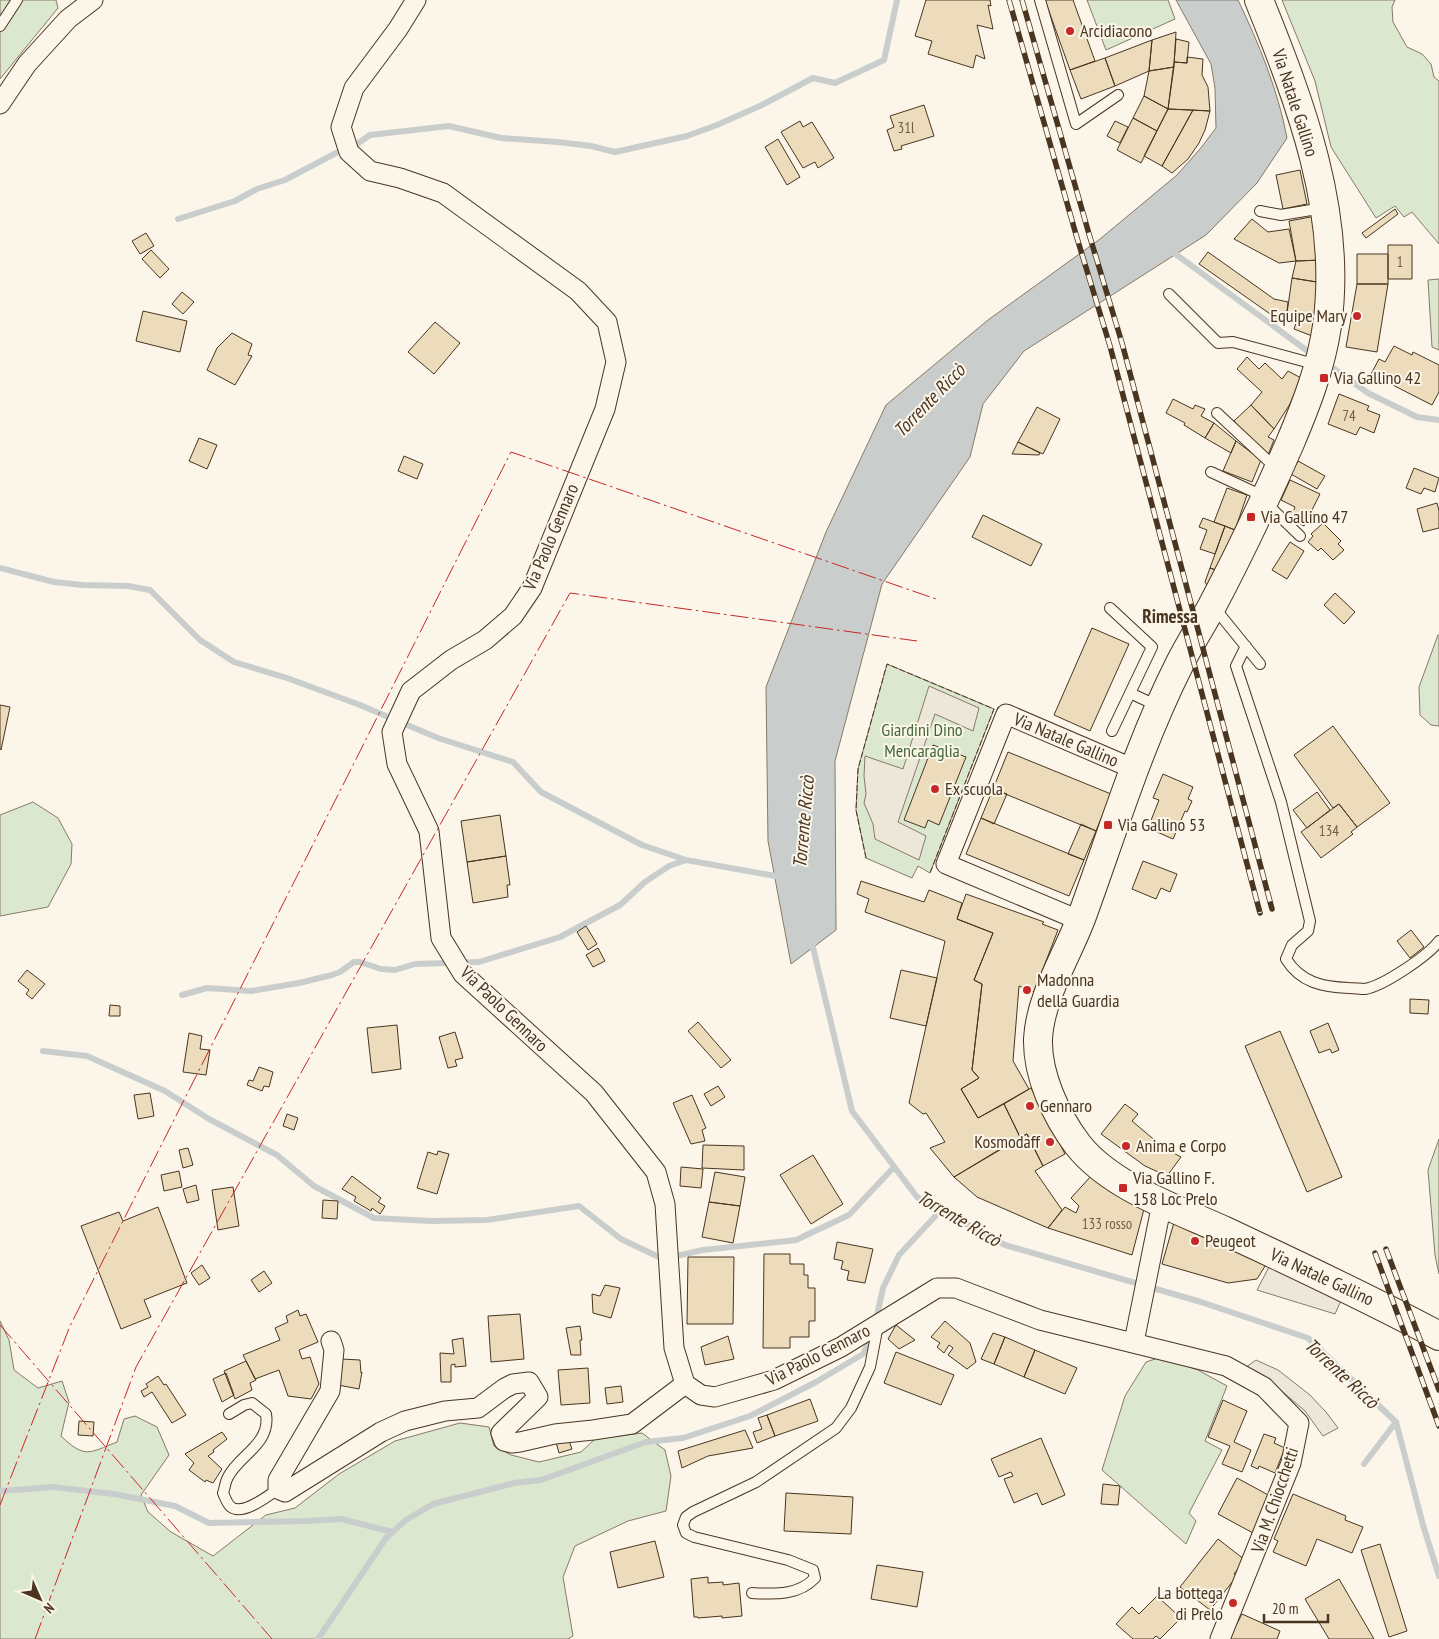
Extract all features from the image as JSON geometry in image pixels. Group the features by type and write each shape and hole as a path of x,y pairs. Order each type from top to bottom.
{"main road":[{"name":"Via Natale Gallino","path":"1259,0 1292,82 1304,119 1324,207 1329,249 1331,298 1327,329 1319,365 1302,414 1265,500 1180,664 1134,769 1080,921 1044,1006 1038,1034 1039,1060 1046,1085 1067,1128 1079,1146 1095,1163 1116,1179 1388,1308 1439,1336"}],"street":[{"path":"0,104 27,64 68,18 92,0"},
{"name":"Via Paolo Gennaro","path":"416,0 398,30 354,88 341,127 349,152 370,171 400,178 443,193 578,291 607,322 616,362 605,410 532,588 513,616 485,640 451,660 411,691 392,732 397,764 429,831 441,938 462,974 594,1093 656,1172 665,1204 674,1348 685,1384 701,1395 715,1397 774,1380 841,1347 937,1288 956,1288 1040,1320 1135,1336"},
{"name":"Via Natale Gallino","path":"1080,921 946,864 1006,714 1134,769"},
{"path":"1135,1336 1162,1202"},
{"name":"Via M. Chiocchetti","path":"1135,1336 1226,1366 1264,1387 1299,1423 1291,1463 1220,1639"},
{"path":"331,1341 334,1350 330,1391 278,1480 278,1489 285,1492 293,1489 304,1480 381,1432 405,1421 444,1411 478,1408 513,1384 529,1382 538,1397 501,1433 504,1441 512,1443 555,1434 632,1424 685,1384"}],"lane":[{"path":"0,26 17,0"},
{"path":"1040,0 1076,124 1118,95"},
{"path":"1260,211 1281,215 1324,207"},
{"path":"1169,294 1218,343 1233,342 1319,365"},
{"path":"1217,413 1278,470"},
{"path":"1211,472 1265,500 1300,536"},
{"path":"1212,605 1260,664"},
{"name":"Via Natale Gallino","path":"1110,608 1152,647 1112,731"},
{"path":"1246,646 1236,666 1281,802 1310,921 1308,931 1292,945 1286,958 1293,970 1310,982 1332,987 1365,989 1401,973 1439,941"},
{"path":"1130,693 1160,707"},
{"path":"752,1593 780,1594 802,1589 815,1578 813,1570 788,1560 694,1537 686,1533 683,1525 686,1517 756,1482 836,1428 851,1408 870,1367 878,1324"},
{"path":"228,1414 244,1405 252,1403 266,1414 267,1422 257,1445 228,1477 223,1493 226,1501 231,1508 240,1510 257,1503 278,1489"}],"green space":[{"path":"0,0 56,0 58,8 0,79"},
{"path":"1087,0 1168,0 1175,19 1106,50"},
{"path":"1282,0 1395,0 1392,7 1393,22 1407,47 1422,54 1431,64 1434,77 1439,81 1439,244 1412,212 1404,217 1395,206 1376,218 1331,147 1315,81"},
{"path":"1439,279 1439,350 1432,347 1428,280"},
{"path":"1438,635 1439,726 1431,725 1420,715 1419,687"},
{"name":"Giardini Dino Mencaraglia","path":"887,664 994,709 930,873 918,866 912,878 866,858 856,810 858,769"},
{"path":"33,802 58,818 72,844 71,864 48,907 0,916 0,815"},
{"path":"1439,1139 1439,1274 1435,1255 1428,1170"},
{"path":"0,1321 9,1340 14,1370 38,1388 62,1381 69,1402 61,1436 76,1448 88,1452 117,1442 124,1419 135,1416 157,1427 169,1455 141,1495 148,1512 171,1532 213,1556 266,1515 295,1508 339,1474 395,1441 460,1423 489,1427 494,1446 511,1455 539,1462 581,1452 595,1439 642,1433 665,1450 671,1476 666,1511 628,1521 575,1546 563,1577 573,1636 568,1639 0,1639"},
{"path":"1161,1357 1198,1370 1227,1386 1205,1441 1222,1450 1189,1513 1196,1521 1186,1544 1102,1470 1125,1396 1146,1362"}],"shaded area":[{"path":"929,686 979,708 973,731 935,714 898,822 926,836 919,860 875,839 873,824 864,803 866,794 864,776 865,756 903,769"},
{"path":"1270,1265 1343,1296 1335,1314 1257,1290"},
{"path":"1256,1360 1278,1370 1310,1395 1338,1428 1323,1436 1305,1411 1277,1387 1245,1368"}],"water":[{"path":"1176,0 1238,0 1267,68 1287,138 1257,183 1206,235 1024,351 983,404 970,457 882,584 835,761 836,930 791,964 768,841 766,687 826,532 886,405 988,320 1100,239 1177,175 1216,128 1215,88 1211,64"}],"building":[{"path":"926,0 990,0 991,6 988,5 993,29 977,25 985,59 976,55 973,68 928,54 932,41 915,36"},
{"name":"Arcidiacono","path":"1045,0 1073,0 1095,61 1070,70"},
{"path":"1176,32 1174,67 1149,71 1152,40"},
{"path":"1176,39 1189,42 1187,63 1174,62"},
{"path":"1152,40 1149,71 1115,86 1105,58"},
{"path":"1187,57 1203,59 1202,75 1208,87 1210,111 1168,109 1174,62 1187,63"},
{"path":"1105,58 1115,86 1081,99 1070,70"},
{"path":"1174,67 1168,109 1144,96 1149,71"},
{"path":"1144,96 1168,109 1157,131 1133,118"},
{"path":"924,105 934,136 901,146 902,149 894,151 887,130 894,127 890,116"},
{"path":"1168,109 1193,110 1162,166 1144,156"},
{"path":"1193,110 1210,111 1205,130 1188,159 1172,173 1162,166"},
{"path":"1133,118 1157,131 1141,163 1117,150"},
{"path":"800,121 803,127 812,122 834,158 818,168 815,162 803,168 781,132"},
{"path":"1115,121 1128,127 1120,143 1107,136"},
{"path":"778,139 800,177 787,185 765,147"},
{"path":"1300,170 1307,204 1283,209 1276,175"},
{"path":"1395,209 1398,214 1366,238 1362,233"},
{"path":"1316,216 1322,260 1296,261 1289,221"},
{"path":"1252,219 1268,232 1289,229 1296,261 1279,263 1234,239"},
{"path":"146,233 154,246 140,254 132,241"},
{"path":"1388,245 1412,245 1412,279 1388,279"},
{"path":"151,250 169,269 160,278 142,259"},
{"path":"1208,252 1274,299 1288,302 1286,320 1283,323 1199,264"},
{"path":"1357,254 1388,254 1388,284 1357,284"},
{"path":"1322,260 1323,283 1292,278 1296,261"},
{"path":"1292,278 1323,283 1320,339 1294,329 1296,323 1286,320"},
{"path":"1357,284 1388,284 1377,352 1346,347"},
{"path":"182,292 194,302 183,314 172,304"},
{"path":"143,311 187,321 180,352 136,341"},
{"path":"435,322 460,343 434,374 408,352"},
{"path":"232,333 252,344 248,355 252,356 235,385 207,370 217,348"},
{"path":"1394,346 1412,355 1413,352 1439,365 1439,392 1432,405 1371,374 1379,359 1385,362"},
{"path":"1247,357 1259,369 1265,363 1282,379 1288,371 1301,378 1290,404 1274,429 1251,405 1262,392 1237,369"},
{"path":"1339,394 1369,406 1367,410 1380,415 1374,433 1360,427 1356,435 1328,424"},
{"path":"1173,399 1193,409 1195,405 1205,409 1201,416 1214,423 1205,438 1184,425 1185,423 1166,413"},
{"path":"1251,405 1274,429 1268,437 1274,440 1268,455 1234,421"},
{"path":"1037,407 1060,419 1043,454 1018,442"},
{"path":"1214,423 1236,441 1231,453 1205,438"},
{"path":"199,438 217,445 207,469 189,461"},
{"path":"1236,441 1261,460 1252,482 1223,471"},
{"path":"1018,442 1040,453 1039,455 1012,454"},
{"path":"404,456 423,464 417,479 398,471"},
{"path":"1298,461 1325,476 1317,489 1291,474"},
{"path":"1414,468 1439,478 1435,492 1424,488 1421,494 1406,488"},
{"path":"1290,480 1320,494 1304,526 1290,519 1295,507 1281,500"},
{"path":"1227,488 1247,495 1235,530 1214,522"},
{"path":"1437,503 1439,528 1423,532 1417,509"},
{"path":"983,515 1042,544 1031,566 972,537"},
{"path":"1203,518 1225,526 1215,554 1200,549 1207,530 1199,527"},
{"path":"1323,523 1341,541 1338,544 1344,550 1333,560 1321,548 1318,551 1308,542 1313,536 1311,534"},
{"path":"1225,526 1235,530 1219,571 1210,568"},
{"path":"1290,542 1304,551 1287,579 1272,570"},
{"path":"1210,568 1219,571 1211,593 1205,582"},
{"path":"1335,593 1355,612 1344,624 1324,605"},
{"path":"1092,628 1129,644 1090,731 1054,715"},
{"path":"0,705 10,707 1,750 0,749"},
{"path":"1333,726 1390,803 1357,827 1339,804 1333,808 1294,755"},
{"name":"Ex scuola","path":"933,745 966,757 939,825 928,820 925,828 904,820"},
{"path":"1008,752 1111,794 1096,831 993,789"},
{"path":"1163,774 1193,787 1188,799 1192,801 1187,812 1185,811 1173,839 1148,828 1159,800 1153,798"},
{"path":"993,789 1007,794 994,824 981,818"},
{"path":"1317,792 1330,810 1307,828 1293,810"},
{"path":"1339,804 1357,827 1351,832 1353,834 1321,858 1301,832"},
{"path":"500,815 506,856 467,862 461,821"},
{"path":"981,818 1084,860 1069,896 966,854"},
{"path":"1081,824 1096,831 1084,860 1068,854"},
{"path":"506,856 510,885 507,885 508,897 473,903 467,862"},
{"path":"1143,861 1177,874 1170,892 1161,888 1156,899 1132,889"},
{"path":"861,881 924,902 929,890 962,903 957,919 993,933 974,980 982,984 972,1070 979,1078 961,1089 978,1118 1004,1104 1020,1137 954,1177 930,1148 945,1142 926,1113 923,1114 909,1103 945,941 865,912 869,899 857,894"},
{"path":"966,894 1044,922 1042,924 1058,930 1034,992 1019,986 1013,1061 1029,1089 978,1118 961,1089 979,1078 972,1070 982,984 974,980 993,933 957,919"},
{"path":"586,926 597,944 588,950 577,932"},
{"path":"1411,930 1424,947 1410,958 1397,941"},
{"path":"598,948 605,961 593,967 586,955"},
{"path":"27,970 45,984 32,999 26,994 29,990 18,981"},
{"path":"901,970 937,978 926,1026 890,1018"},
{"path":"1410,999 1429,1000 1428,1014 1410,1013"},
{"path":"110,1005 120,1006 120,1016 109,1016"},
{"path":"698,1022 731,1060 721,1068 688,1031"},
{"path":"1328,1023 1339,1050 1332,1053 1330,1049 1319,1053 1310,1031"},
{"path":"397,1025 401,1069 372,1073 367,1028"},
{"path":"1280,1031 1342,1177 1307,1192 1245,1046"},
{"path":"455,1032 463,1058 455,1060 457,1066 448,1068 439,1037"},
{"path":"189,1033 202,1036 200,1049 210,1050 206,1075 183,1072"},
{"path":"259,1067 273,1072 269,1087 264,1086 262,1091 247,1085 249,1080 253,1081"},
{"path":"718,1086 725,1097 711,1106 704,1094"},
{"path":"1031,1088 1065,1154 1043,1166 1027,1134 1020,1137 1004,1104"},
{"path":"150,1093 154,1116 138,1119 134,1095"},
{"path":"692,1095 706,1128 702,1130 705,1141 691,1144 673,1103"},
{"path":"1125,1104 1138,1114 1132,1121 1164,1148 1181,1157 1167,1176 1145,1166 1101,1134"},
{"path":"287,1114 298,1118 294,1130 283,1126"},
{"path":"1027,1134 1043,1166 1035,1171 1062,1210 1048,1228 977,1197 954,1177"},
{"path":"703,1145 744,1146 744,1170 702,1168"},
{"path":"188,1148 193,1165 183,1168 179,1150"},
{"path":"438,1151 449,1154 437,1194 417,1188 428,1152 437,1155"},
{"path":"813,1155 843,1204 811,1224 780,1175"},
{"path":"681,1167 703,1169 701,1188 680,1186"},
{"path":"179,1171 182,1187 164,1191 161,1175"},
{"path":"715,1172 745,1177 740,1206 709,1202"},
{"path":"1092,1175 1144,1209 1132,1255 1048,1228 1065,1207 1076,1213 1079,1206 1071,1198"},
{"path":"352,1176 381,1198 378,1202 385,1206 380,1214 372,1208 371,1211 354,1201 356,1197 342,1189"},
{"path":"196,1185 199,1200 187,1203 183,1189"},
{"path":"233,1187 239,1226 218,1230 212,1190"},
{"path":"323,1200 338,1201 337,1219 322,1218"},
{"path":"709,1202 740,1206 733,1243 702,1237"},
{"path":"158,1207 187,1283 144,1300 151,1317 121,1329 81,1226 119,1212 123,1221"},
{"name":"Peugeot","path":"1175,1219 1267,1263 1257,1279 1228,1283 1162,1264"},
{"path":"837,1242 873,1249 865,1283 847,1280 849,1271 841,1269 843,1261 834,1259"},
{"path":"764,1254 790,1254 790,1264 804,1264 804,1275 808,1275 808,1288 815,1288 815,1321 809,1321 809,1337 790,1337 790,1348 763,1348"},
{"path":"688,1257 734,1257 733,1324 687,1324"},
{"path":"202,1265 210,1278 199,1285 191,1273"},
{"path":"264,1271 272,1283 259,1292 251,1280"},
{"path":"605,1285 620,1288 611,1318 593,1313 592,1294 600,1296"},
{"path":"298,1310 300,1316 306,1314 318,1342 299,1350 302,1359 310,1357 319,1384 311,1399 288,1396 279,1370 255,1379 243,1355 280,1340 275,1328 288,1322 286,1316"},
{"path":"520,1314 524,1359 491,1362 488,1316"},
{"path":"945,1321 970,1343 976,1362 967,1369 948,1355 953,1348 949,1345 944,1353 937,1347 940,1343 931,1337"},
{"path":"896,1325 915,1340 899,1349 888,1339"},
{"path":"580,1326 582,1340 580,1340 581,1355 571,1355 566,1328"},
{"path":"993,1333 1005,1337 994,1364 981,1359"},
{"path":"728,1336 734,1359 705,1365 701,1347"},
{"path":"1005,1337 1035,1350 1024,1377 994,1364"},
{"path":"463,1338 466,1366 455,1367 455,1364 451,1365 451,1382 441,1382 440,1353 454,1354 452,1340"},
{"path":"1035,1350 1077,1368 1065,1394 1024,1377"},
{"path":"896,1352 954,1375 941,1405 884,1383"},
{"path":"342,1359 360,1360 362,1372 359,1389 338,1385"},
{"path":"246,1361 256,1380 250,1383 252,1390 235,1399 224,1371"},
{"path":"588,1368 590,1403 561,1405 558,1370"},
{"path":"226,1373 234,1395 222,1402 213,1379"},
{"path":"158,1376 164,1385 166,1384 186,1415 172,1423 152,1392 144,1397 141,1391 148,1387 146,1384"},
{"path":"621,1386 623,1402 607,1404 605,1388"},
{"path":"810,1399 818,1421 775,1436 767,1415"},
{"path":"1223,1400 1247,1411 1234,1442 1251,1450 1242,1472 1222,1464 1230,1446 1208,1437"},
{"path":"767,1415 775,1436 757,1443 753,1432 762,1429 758,1418"},
{"path":"79,1421 94,1422 93,1436 78,1435"},
{"path":"745,1430 753,1448 708,1456 682,1468 678,1451"},
{"path":"222,1432 227,1439 208,1456 222,1469 213,1483 206,1480 205,1482 189,1470 194,1463 185,1454"},
{"path":"1264,1434 1276,1438 1274,1443 1285,1448 1275,1473 1259,1466 1258,1469 1251,1466"},
{"path":"568,1438 572,1449 559,1453 556,1442"},
{"path":"1041,1438 1065,1495 1042,1505 1037,1493 1014,1503 1004,1479 1013,1476 1011,1472 999,1477 991,1459"},
{"path":"1237,1478 1272,1497 1253,1533 1218,1514"},
{"path":"1103,1484 1120,1486 1118,1505 1101,1504"},
{"path":"786,1493 853,1497 851,1534 784,1531"},
{"path":"1293,1494 1346,1516 1345,1520 1363,1527 1352,1553 1317,1539 1306,1566 1273,1552 1278,1541 1274,1539"},
{"path":"1218,1539 1245,1560 1234,1574 1237,1576 1210,1610 1180,1587"},
{"path":"655,1541 664,1577 618,1588 610,1552"},
{"path":"1380,1544 1407,1631 1389,1637 1361,1550"},
{"path":"877,1565 923,1572 917,1607 871,1599"},
{"path":"708,1577 708,1583 723,1582 723,1585 739,1583 742,1616 722,1618 722,1616 694,1617 691,1579"},
{"path":"1339,1579 1374,1639 1329,1639 1305,1599"},
{"path":"1157,1596 1181,1618 1160,1639 1156,1636 1153,1639 1133,1639 1116,1624 1132,1607 1139,1614"},
{"path":"1242,1614 1280,1631 1277,1639 1229,1639"}],"waterway":[{"path":"178,219 235,201 257,189 285,180 336,153 354,146 370,135 449,126 501,138 591,146 615,152 687,136 762,105 813,78 835,83 884,60 897,0"},
{"path":"1170,250 1313,355"},
{"path":"1326,363 1368,393 1417,417 1439,420"},
{"path":"0,568 54,582 128,586 150,590 200,640 234,662 287,678 360,705 438,738 513,762 541,792 642,845 686,860 781,877"},
{"path":"182,995 207,988 251,991 299,983 340,972 354,962 360,962 381,969 395,970 415,964 479,962 560,937 620,905 645,882 669,866 686,860"},
{"name":"Torrente Riccò","path":"811,939 852,1111 917,1197 1005,1245 1201,1302 1308,1338 1396,1422 1423,1525 1439,1576"},
{"path":"43,1051 87,1056 165,1091 209,1119 277,1155 314,1186 374,1218 431,1221 487,1220 579,1206 621,1239 663,1259 703,1250 796,1240 849,1215 894,1167"},
{"path":"876,1320 883,1288 899,1255 941,1210"},
{"path":"318,1639 386,1538 406,1520 433,1504 514,1483 541,1480 646,1442 683,1438 750,1416 816,1382 863,1354 872,1337"},
{"path":"1364,1464 1396,1422"},
{"path":"0,1491 53,1487 114,1494 175,1506 209,1523 341,1519 393,1532"}],"railway":[{"path":"1009,0 1110,346 1260,913"},
{"path":"1022,0 1122,343 1272,909"},
{"path":"1386,1249 1439,1390"},
{"path":"1375,1253 1439,1426"}],"fence":[{"path":"866,858 856,810 858,769 887,664 994,709 930,873"}],"power":[{"path":"0,1505 70,1326 511,452 936,599"},
{"path":"35,1639 136,1367 570,593 917,641"},
{"path":"0,1325 272,1639"}],"place":[{"name":"Arcidiacono","path":"1070,31"},
{"name":"Equipe Mary","path":"1357,316"},
{"name":"Via Gallino 42","path":"1324,378"},
{"name":"Via Gallino 47","path":"1251,517"},
{"name":"Ex scuola","path":"935,789"},
{"name":"Via Gallino 53","path":"1108,825"},
{"name":"Madonna della Guardia","path":"1027,990"},
{"name":"Gennaro","path":"1030,1106"},
{"name":"Kosmodaff","path":"1050,1142"},
{"name":"Anima e Corpo","path":"1126,1146"},
{"name":"Via Gallino F. 158 Loc Prelo","path":"1123,1188"},
{"name":"Peugeot","path":"1195,1241"},
{"name":"La bottega di Prelo","path":"1233,1603"}],"district":[{"name":"Rimessa","path":"1170,616"}]}
